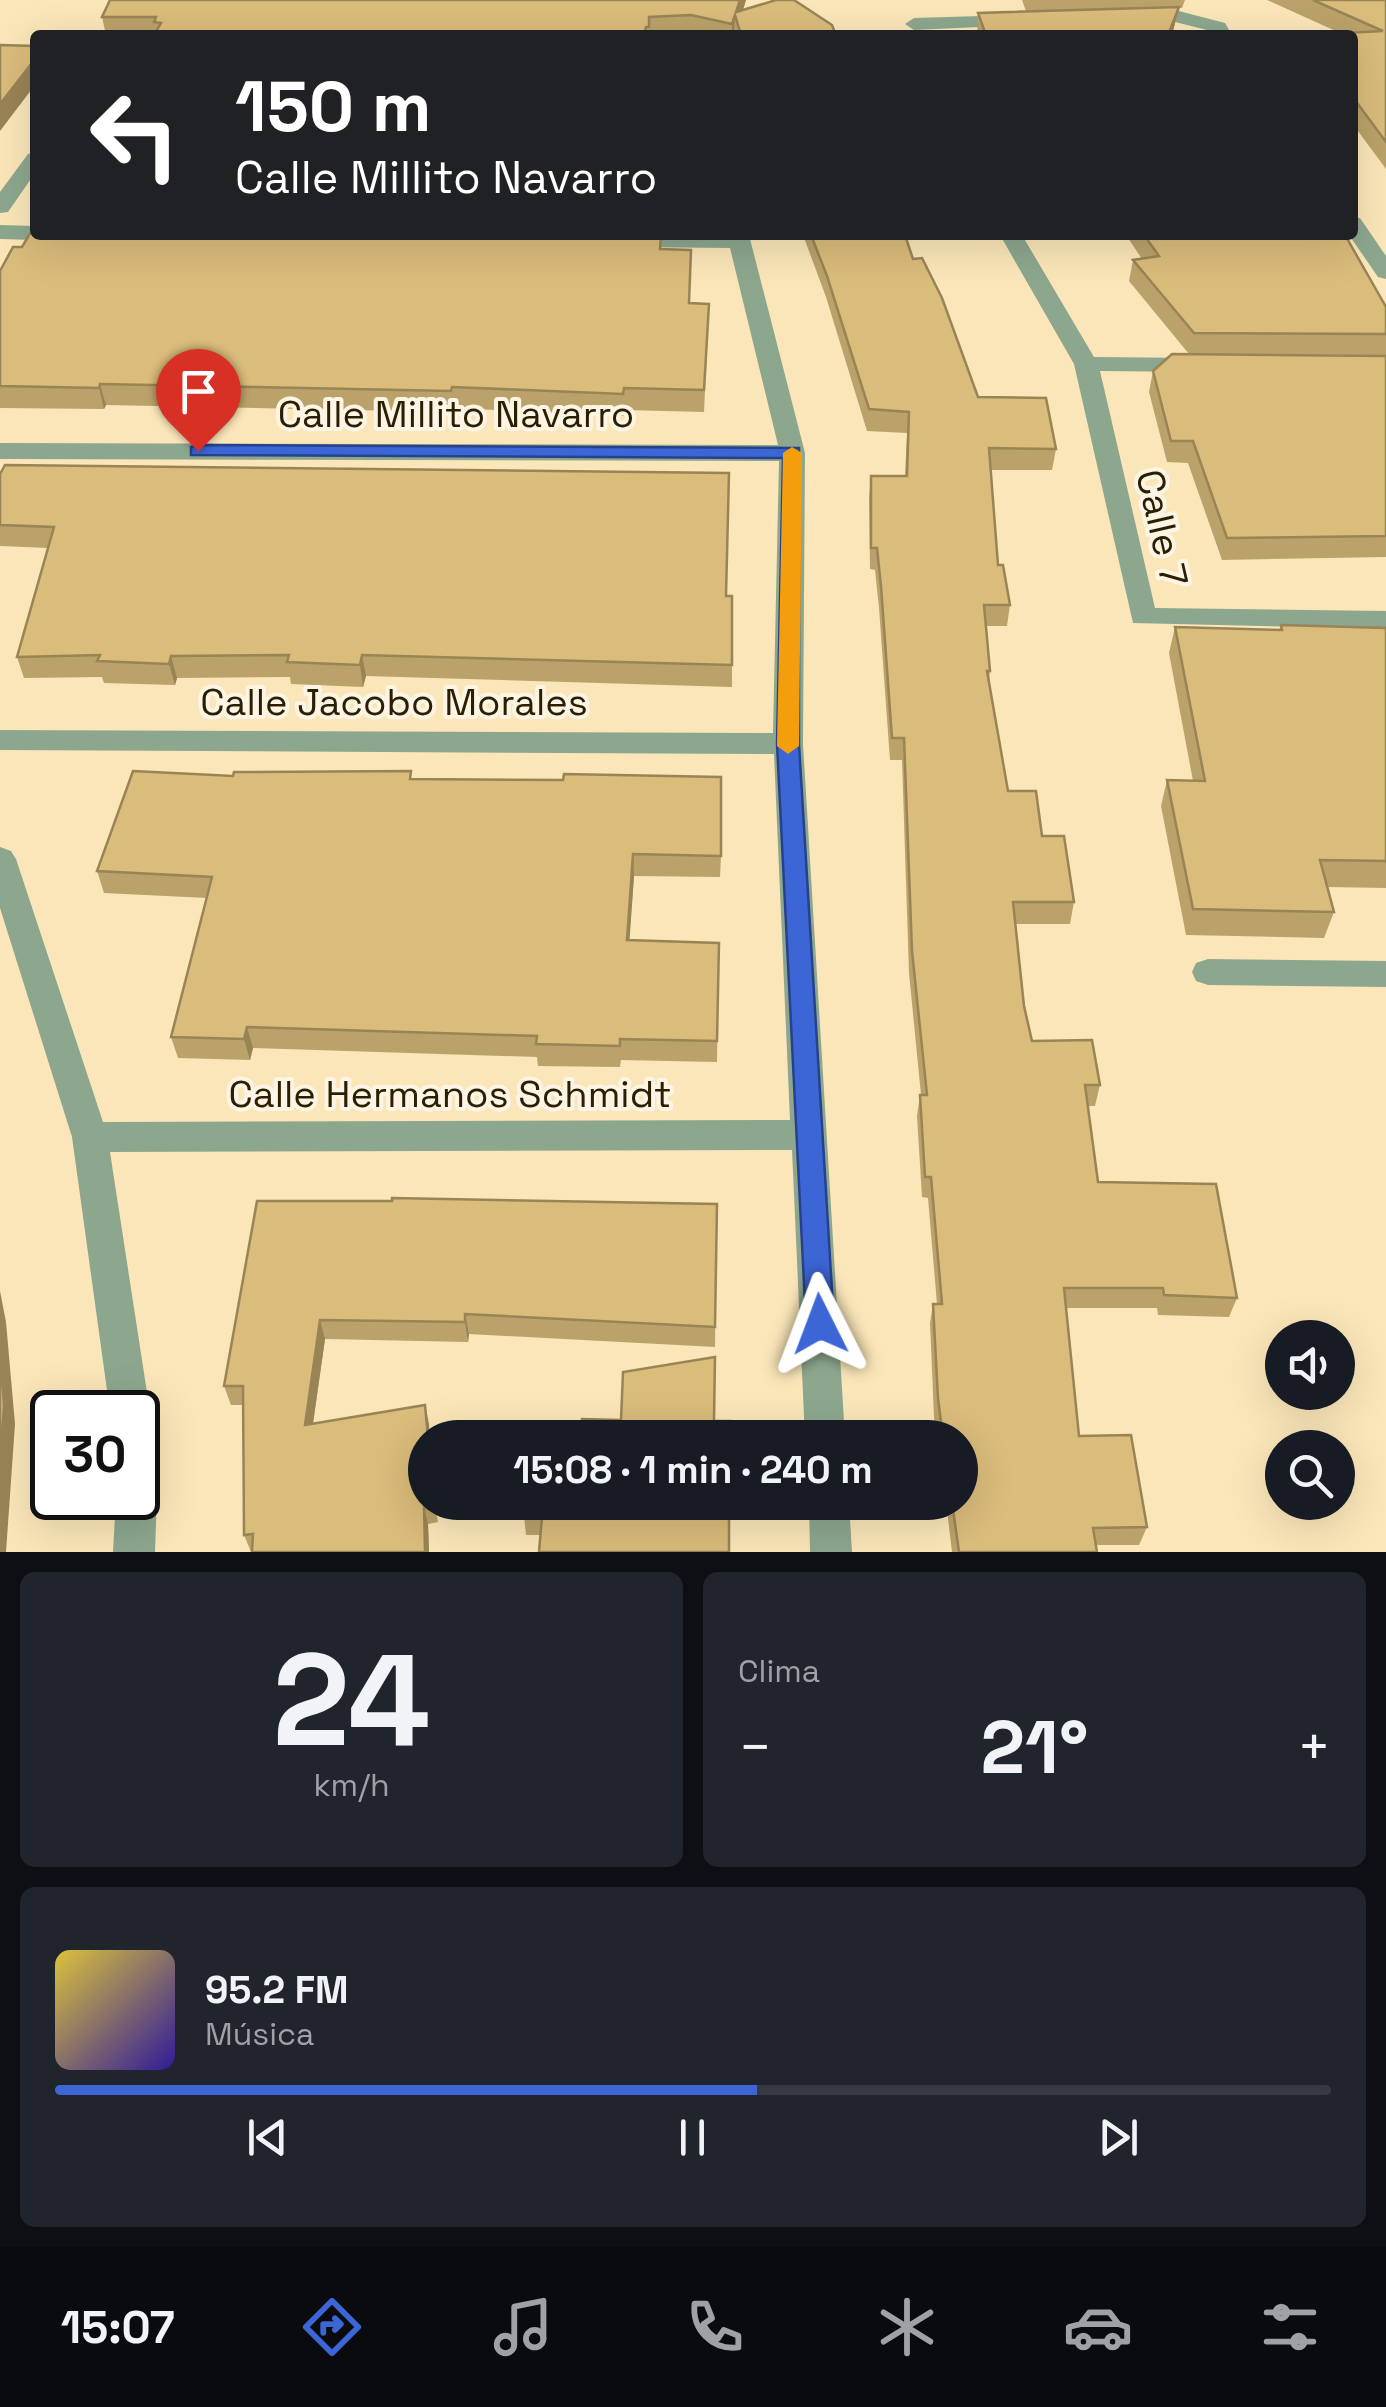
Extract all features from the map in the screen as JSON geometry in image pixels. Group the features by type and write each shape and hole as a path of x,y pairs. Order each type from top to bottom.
{"street":[{"path":"908,0 916,29 1044,20"},
{"path":"1119,18 1175,16 1220,30"},
{"path":"0,207 30,165"},
{"path":"0,232 30,232"},
{"path":"1358,232 1386,272"},
{"path":"739,240 792,452 788,744 825,1420"},
{"name":"Calle 7","path":"1014,240 1086,364 1143,617 1386,620"},
{"path":"1086,364 1226,365"},
{"name":"Calle Millito Navarro","path":"0,451 792,452"},
{"name":"Calle Jacobo Morales","path":"0,740 788,744"},
{"path":"0,859 90,1137 127,1390"},
{"path":"1208,972 1386,974"},
{"name":"Calle Hermanos Schmidt","path":"90,1137 811,1135"},
{"path":"134,1552 135,1520"},
{"path":"829,1520 831,1552"}],"building":[{"path":"110,0 740,0 736,12 776,0 794,0 834,30 740,30 735,15 732,24 691,15 649,17 645,30 157,30 161,23 154,22 156,17 102,17"},
{"path":"1313,0 1386,0 1386,142 1358,104 1358,32 1383,31"},
{"path":"1179,7 1170,30 984,30 978,13"},
{"path":"0,45 30,46 30,65 0,104"},
{"path":"30,233 30,240 661,240 660,249 691,250 689,303 709,304 704,390 624,388 623,394 452,387 451,391 100,384 99,388 0,386 0,271 13,247 22,247"},
{"path":"813,240 907,240 913,259 922,258 942,298 978,397 1046,398 1056,449 989,448 998,565 1003,565 1010,605 984,605 987,671 1008,791 1036,791 1042,836 1064,836 1074,902 1013,902 1024,1006 1032,1041 1092,1040 1100,1085 1085,1085 1098,1182 1216,1184 1237,1298 1164,1295 1163,1288 1064,1288 1079,1436 1131,1435 1147,1527 1093,1528 1097,1552 959,1552 955,1520 978,1520 978,1420 941,1420 938,1398 933,1304 942,1304 931,1177 925,1177 920,1095 927,1095 912,951 904,738 892,738 877,548 871,548 871,476 907,476 909,412 869,409"},
{"path":"1148,240 1348,240 1386,307 1386,334 1194,333 1133,260 1159,256"},
{"path":"1172,354 1386,356 1386,536 1227,538 1193,441 1171,441 1153,371"},
{"path":"5,465 729,473 726,596 732,596 732,665 362,655 360,665 287,662 289,655 171,656 169,664 97,661 100,655 17,657 54,527 0,525 0,474"},
{"path":"1281,625 1386,628 1386,861 1320,860 1334,912 1193,909 1167,780 1205,781 1175,627 1282,630"},
{"path":"133,771 233,776 234,772 411,771 410,779 563,780 564,774 721,777 721,856 633,854 627,940 719,943 717,1041 620,1039 620,1046 536,1044 537,1036 247,1027 244,1039 171,1037 212,877 97,871"},
{"path":"257,1201 717,1204 715,1327 465,1314 465,1322 320,1320 305,1425 425,1405 426,1420 408,1420 408,1520 424,1520 425,1552 252,1552 253,1534 244,1535 243,1386 224,1386"},
{"path":"0,1353 4,1405 0,1464"},
{"path":"715,1357 714,1420 621,1420 623,1372"},
{"path":"542,1520 729,1520 729,1552 539,1552"}],"slow traffic":[{"path":"788,746 792,453"}],"route":[{"path":"198,451 792,452 788,744 820,1324"}]}
